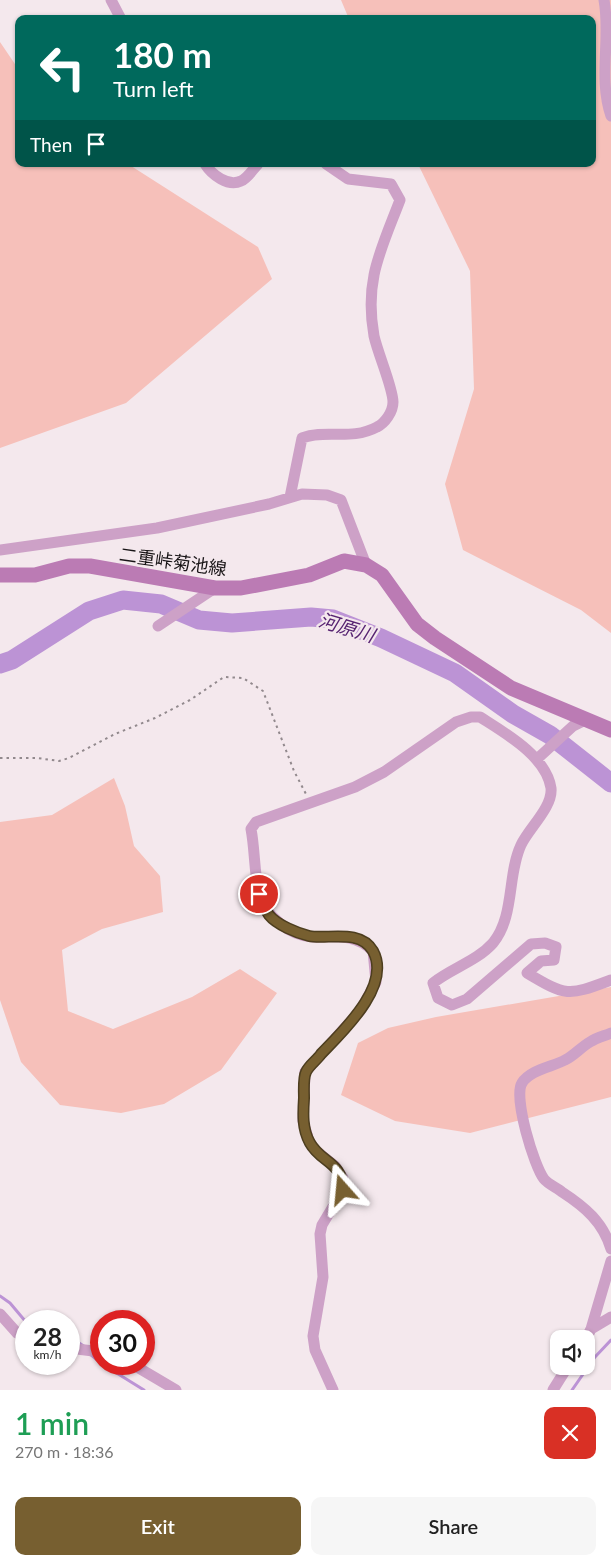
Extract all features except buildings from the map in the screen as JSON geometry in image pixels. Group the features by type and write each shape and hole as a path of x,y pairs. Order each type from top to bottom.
{"main road":[{"name":"二重峠菊池線","path":"0,575 35,575 68,566 90,566 210,590 241,588 309,575 344,561 366,565"},
{"path":"366,565 382,575 417,624 435,638 511,688 580,722 611,730"}],"street":[{"path":"111,0 119,15"},
{"path":"604,0 610,21 606,91 611,116"},
{"path":"208,167 220,178 232,183 243,180 255,167"},
{"path":"290,497 302,438 351,436 377,427 387,419 393,401 374,335 371,286 378,254 400,200 391,184 376,180 348,179 330,167"},
{"path":"0,550 157,528 270,504 302,494 327,496 341,500 366,565"},
{"path":"158,626 210,590"},
{"path":"333,1390 315,1350 313,1336 322,1277 320,1234 322,1225 343,1190 343,1178 334,1166 315,1150 309,1141 303,1121 305,1072 360,1011 376,982 376,965 373,952 367,945 352,937 332,935 311,937 295,931 268,914 259,894 251,828 256,822 354,787 384,772 456,722 471,717 480,717 537,759 551,788 548,802 521,845 512,873 505,917 494,942 479,956 433,983 438,998 452,1005 468,999 531,944 545,943 556,947 554,960 542,961 527,973 556,990 577,993 611,980"},
{"path":"537,759 580,722"},
{"path":"611,1033 591,1041 567,1060 531,1074 521,1084 520,1089 532,1154 544,1180 575,1200 595,1219 606,1232 611,1248"},
{"path":"590,1330 611,1261"},
{"path":"0,1314 15,1331"},
{"path":"594,1330 611,1317"},
{"path":"151,1375 176,1390"},
{"path":"553,1390 562,1375"}],"path":[{"path":"0,758 37,758 59,761 69,758 115,734 164,714 190,700 224,677 243,678 257,685 266,696 294,771 310,802"}],"shaded area":[{"path":"341,0 611,0 611,633 581,610 463,550 445,484 474,389 470,271 419,167 596,167 596,15 347,15"},
{"path":"0,42 15,64 15,167 133,167 258,247 272,279 126,403 0,448"},
{"path":"114,778 125,806 134,846 160,876 163,912 102,929 62,950 68,1011 113,1029 192,997 240,969 277,993 221,1070 164,1104 121,1113 60,1105 21,1062 0,1000 0,822 52,815"},
{"path":"611,987 611,1097 470,1133 395,1121 341,1095 358,1043 388,1028 436,1017"}],"waterway":[{"name":"河原川","path":"0,664 12,660 89,611 123,600 161,604 199,620 232,623 311,617 333,619 381,638 455,673 513,714 550,735 611,783"},
{"path":"0,1296 16,1310"},
{"path":"572,1390 595,1357 611,1340"},
{"path":"80,1344 85,1347"},
{"path":"120,1375 144,1390"}],"route":[{"path":"259,894 268,914 295,931 311,937 332,935 352,937 367,945 373,952 376,965 376,982 360,1011 305,1072 303,1121 309,1141 315,1150 334,1166 343,1178 343,1190"}]}
